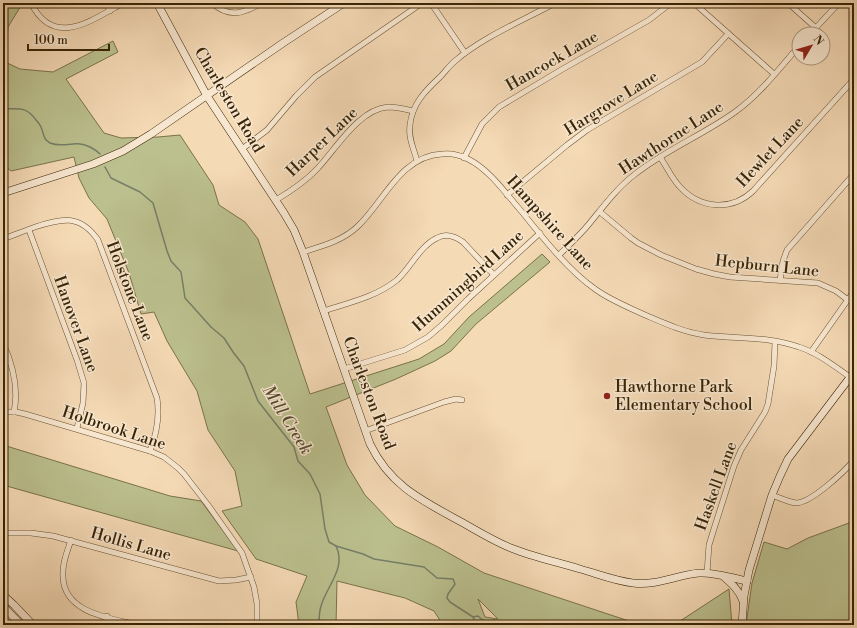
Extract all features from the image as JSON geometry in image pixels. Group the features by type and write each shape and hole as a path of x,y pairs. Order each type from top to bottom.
{"street":[{"path":"31,3 43,19 51,25 62,28 81,26 124,3"},
{"path":"106,3 110,11"},
{"name":"Charleston Road","path":"157,3 207,96 276,200 294,230 374,453 386,470 400,484 445,514 512,548 605,576 634,583 655,583 679,576 707,573 747,581"},
{"path":"212,3 221,9 235,13 249,10 262,3"},
{"path":"3,193 93,164 118,154 151,134 344,3"},
{"path":"242,149 267,130 296,96 315,77 422,3"},
{"path":"431,3 465,54"},
{"path":"418,161 409,127 416,104 428,88 455,61 465,54 504,30 555,3"},
{"name":"Hancock Lane","path":"464,158 482,124 500,107 649,20 671,3"},
{"path":"694,3 774,74"},
{"path":"788,3 814,26"},
{"path":"818,26 839,3"},
{"name":"Hargrove Lane","path":"507,195 583,133 702,62 728,34"},
{"name":"Hawthorne Lane","path":"559,255 600,212 627,180 660,157 734,112 756,94 791,55"},
{"name":"Hewlet Lane","path":"660,157 678,184 694,198 714,205 728,205 736,203 748,196 753,191 854,79"},
{"name":"Harper Lane","path":"276,200 306,180 346,134 368,115 383,108 390,107 413,111"},
{"name":"Hampshire Lane","path":"303,252 340,239 356,228 401,174 418,161 428,156 452,154 464,158 484,170 572,270 594,289 616,302 685,331 704,335 792,344 823,358 852,375"},
{"path":"780,280 783,261 787,250 854,174"},
{"name":"Hepburn Lane","path":"600,212 631,238 653,251 705,272 722,276 818,283 836,291 848,300"},
{"name":"Holstone Lane","path":"3,239 56,220 72,220 87,228 98,240 156,398 158,426 150,451"},
{"name":"Hanover Lane","path":"29,230 84,383 83,403 76,428"},
{"name":"Hummingbird Lane","path":"344,370 405,350 420,342 442,325 540,233"},
{"path":"323,311 363,298 391,284 403,274 432,240 444,235 458,238 494,275"},
{"path":"811,352 854,291"},
{"name":"Haskell Lane","path":"707,573 711,539 734,466 741,450 765,412 768,404 774,366 775,342"},
{"path":"3,343 15,377 17,396 14,412"},
{"path":"742,625 743,603 747,581 772,495 788,459 852,375"},
{"path":"365,431 444,402 456,399 462,400"},
{"name":"Holbrook Lane","path":"3,412 14,412 76,428 150,451 164,457 184,474 242,553 254,587 257,604 257,625"},
{"path":"772,495 795,503 807,500 829,484 854,460"},
{"path":"3,523 3,551"},
{"name":"Hollis Lane","path":"4,533 38,533 71,540 219,581 251,577"},
{"path":"71,540 63,568 64,584 70,598 83,608 137,625"},
{"path":"723,576 733,584 740,593 743,603"},
{"path":"3,596 33,625"},
{"path":"3,606 21,625"},
{"path":"105,625 107,616"}],"green space":[{"path":"3,3 22,4 8,27 5,62 20,69 53,72 113,41 118,52 66,79 104,133 121,138 180,135 213,185 219,205 245,222 258,239 310,394 419,359 444,344 469,317 542,254 550,262 476,324 451,351 435,361 396,379 326,407 347,465 365,495 395,526 438,547 484,573 641,625 443,625 434,611 405,598 337,581 336,625 299,625 296,602 307,576 256,559 222,511 242,506 235,471 208,430 197,391 167,341 154,312 141,314 129,273 107,219 89,198 79,178 74,157 11,171 3,164","holes":["478,599 498,619 485,617"]},
{"path":"3,445 170,496 201,501 238,551 3,485"},
{"path":"854,517 854,625 746,625 752,583 764,542 787,549 808,538 849,523"},
{"path":"729,589 732,625 674,625"}],"waterway":[{"name":"Mill Creek","path":"3,109 22,109 29,112 39,124 45,138 50,143 55,145 84,145 100,154"},
{"name":"Mill Creek","path":"105,167 111,178 140,192 153,203 171,261 181,272 185,298 211,327 224,338 244,366 258,401 294,447 298,461 310,474 320,494 325,529 329,542 336,546 374,559 424,567 437,578 453,579 455,584 447,598 450,602 473,617 477,625"},
{"path":"319,625 319,613 321,606 339,562 339,554 336,546"},
{"path":"473,617 478,616 483,620 492,622 494,620 502,625"}],"place":[{"name":"Hawthorne Park Elementary School","path":"607,396"}]}
